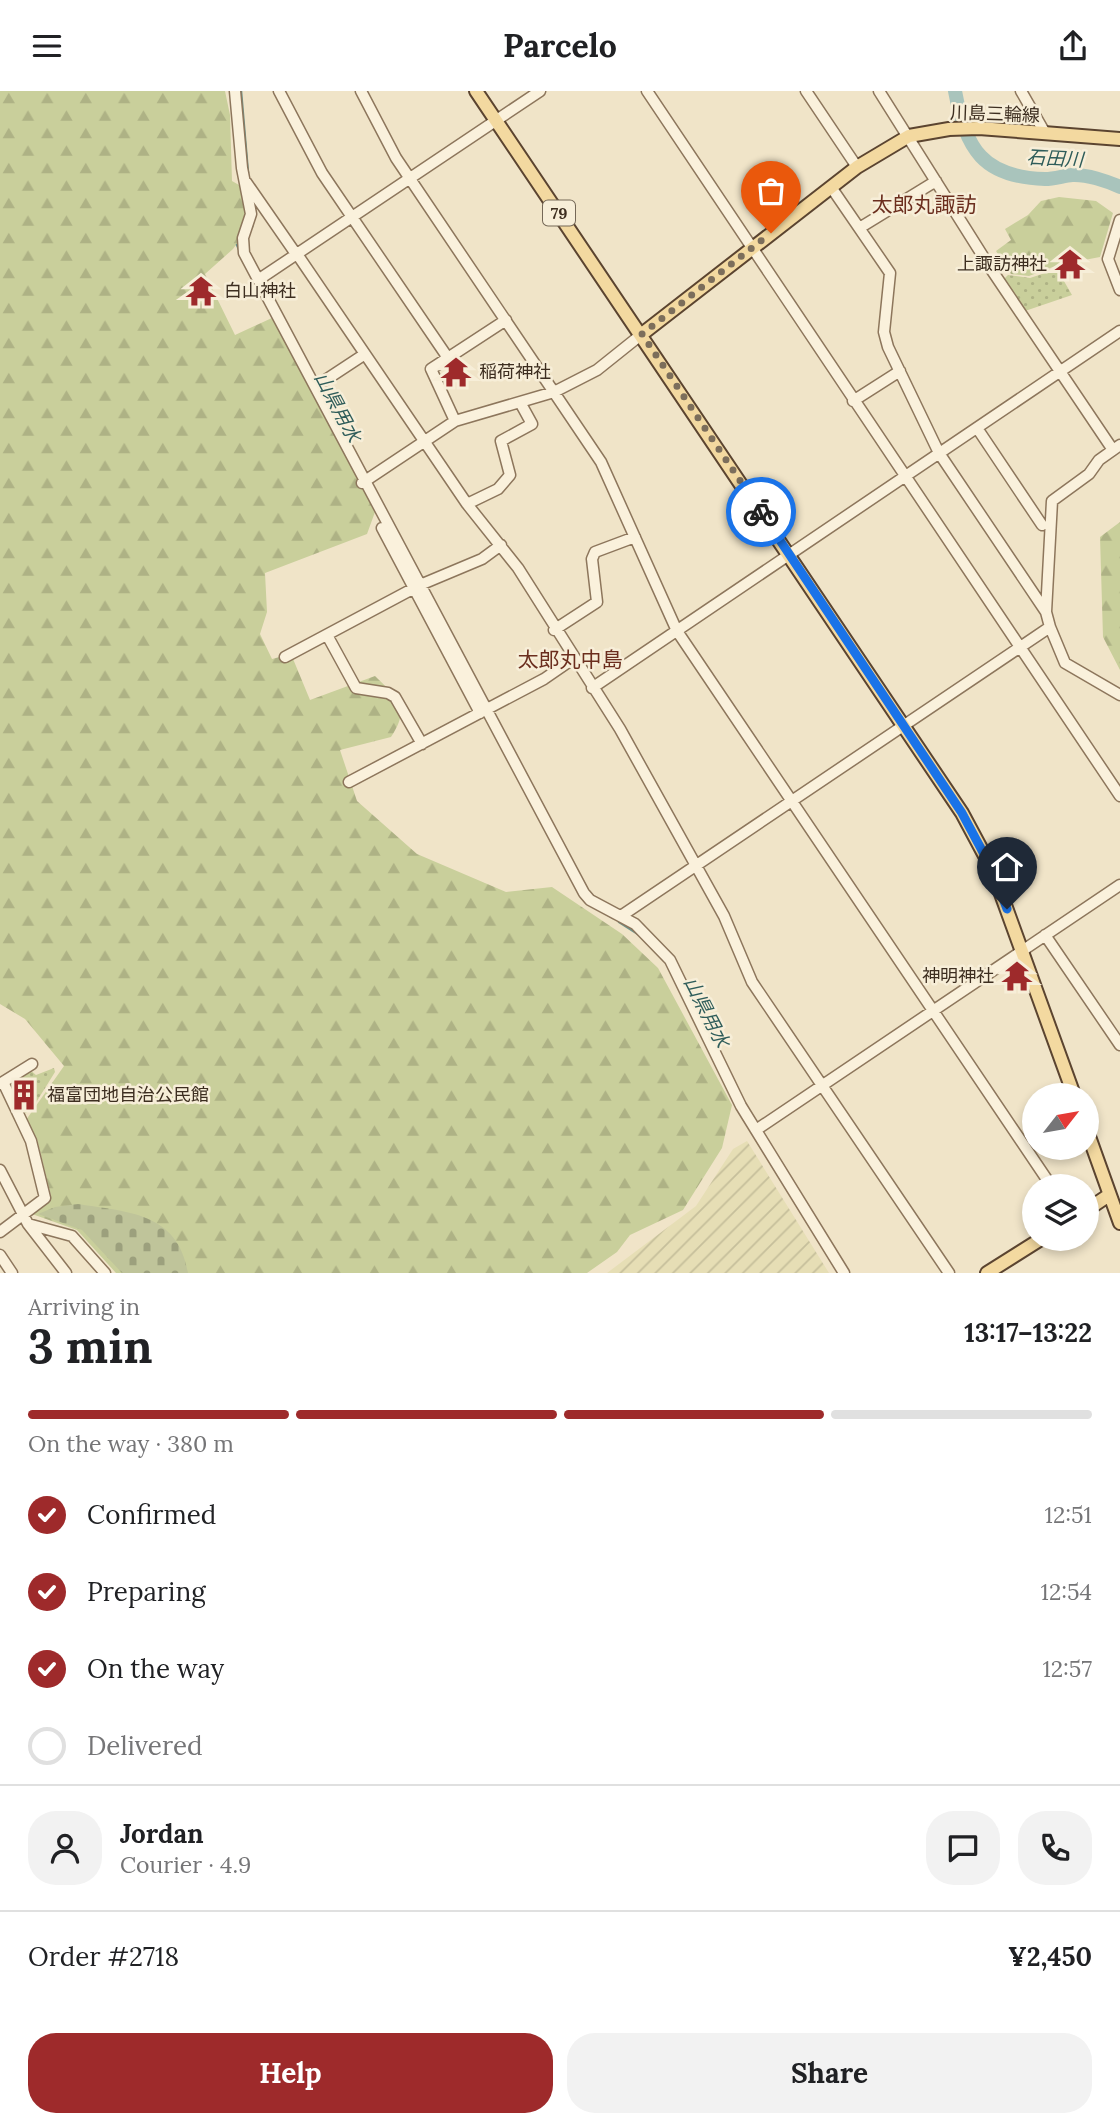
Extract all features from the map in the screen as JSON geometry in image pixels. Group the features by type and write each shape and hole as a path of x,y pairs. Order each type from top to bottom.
{"main road":[{"name":"79","path":"476,91 905,724 981,847 1023,950 1070,1083"},
{"name":"川島三輪線","path":"642,334 857,167 909,136 954,128 979,128 1120,139"},
{"path":"1099,1157 1115,1192 1120,1223"},
{"path":"1099,1202 1115,1192"},
{"path":"987,1273 1022,1251"}],"street":[{"path":"235,91 251,214 243,246 258,280 417,587 584,893 590,900 621,916 662,950 679,974 728,1080 845,1273"},
{"path":"279,91 322,173 448,358"},
{"path":"361,91 396,158 613,484 677,631 1043,1174"},
{"path":"258,280 540,91"},
{"path":"647,91 1120,796"},
{"path":"806,91 857,167"},
{"path":"879,91 991,269 1060,371 1116,447 1089,474 1052,502 1046,612 1065,663 1120,695"},
{"path":"1021,91 1045,133"},
{"path":"861,227 936,180"},
{"path":"245,181 467,504 501,545 620,729 724,916 752,982 948,1273"},
{"path":"831,187 861,227 890,273 884,332 939,453 1046,612"},
{"path":"1120,225 1108,259 1120,290"},
{"path":"455,421 431,369 506,320"},
{"path":"592,688 1120,331"},
{"path":"363,482 455,421 521,404 554,392 597,370 642,334"},
{"path":"324,381 365,354"},
{"path":"853,401 900,371"},
{"path":"467,504 498,489 510,475 501,441 532,424 521,404"},
{"path":"977,428 1042,525"},
{"path":"382,528 417,587"},
{"path":"554,630 597,603 592,559 595,552 635,537"},
{"path":"285,657 417,587 482,559 501,545"},
{"path":"621,916 1050,627"},
{"path":"327,635 355,688 388,693 395,697 422,744"},
{"path":"349,782 544,679 573,659"},
{"path":"756,1130 1120,885"},
{"path":"1045,935 1120,1045"},
{"path":"0,1232 25,1219 45,1199 31,1141 2,1083 32,1064"},
{"path":"0,1170 25,1219 66,1273"},
{"path":"25,1219 72,1236 104,1273"},
{"path":"0,1255 12,1273"}],"shaded area":[{"path":"747,1141 829,1273 607,1273 696,1206 733,1149"}],"green space":[{"path":"0,91 225,91 230,115 232,181 253,193 251,224 233,249 205,274 235,335 274,317 375,512 367,534 265,573 267,612 260,634 272,659 291,654 310,700 375,676 399,703 400,718 391,737 340,750 357,801 417,854 506,892 552,887 622,934 658,968 732,1105 722,1148 683,1210 630,1235 617,1252 587,1273 116,1273 77,1230 32,1214 51,1196 37,1139 26,1120 64,1066 25,1019 0,1004"},
{"path":"1059,197 1096,201 1113,213 1100,257 1058,265 1029,276 1011,274 996,251 1011,240 1005,229 1028,215 1041,201"},
{"path":"1057,269 1072,295 1025,311 1004,279 1008,275 1030,278"},
{"path":"1120,522 1120,670 1103,637 1100,537"},
{"path":"54,1068 55,1072 32,1109 24,1114 7,1083 29,1069 36,1075"},
{"path":"78,1204 132,1213 162,1226 182,1253 188,1273 122,1273 82,1230 38,1214 55,1207"}],"waterway":[{"name":"山県用水","path":"241,91 248,173"},
{"name":"石田川","path":"955,91 959,112 972,144 992,166 1024,177 1045,179 1078,175 1120,187"},
{"name":"山県用水","path":"252,227 255,213"},
{"name":"山県用水","path":"237,245 253,280"},
{"name":"山県用水","path":"601,911 613,918"},
{"name":"山県用水","path":"619,922 641,936"}],"way so far":[{"path":"761,512 642,334 771,233"}],"place":[{"name":"上諏訪神社","path":"1070,264"},
{"name":"白山神社","path":"201,291"},
{"name":"稲荷神社","path":"456,372"},
{"name":"神明神社","path":"1017,976"},
{"name":"福富団地自治公民館","path":"24,1095"}],"district":[{"name":"太郎丸諏訪","path":"924,205"},
{"name":"太郎丸中島","path":"570,660"}],"route":[{"path":"761,512 962,813 992,869 1007,909"}]}
